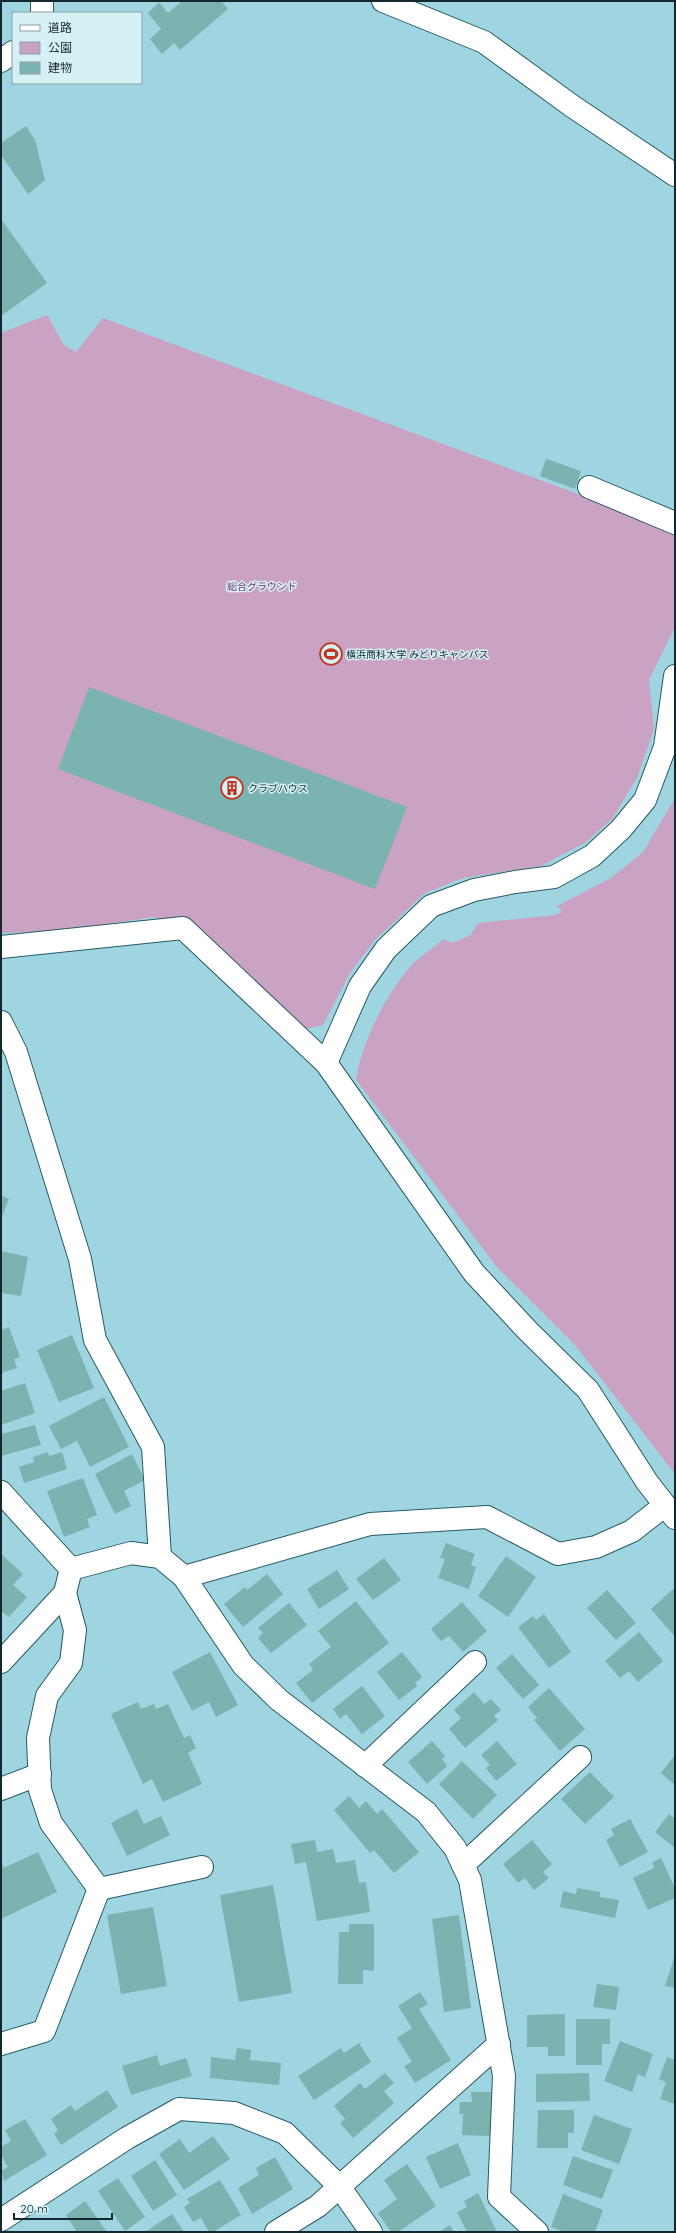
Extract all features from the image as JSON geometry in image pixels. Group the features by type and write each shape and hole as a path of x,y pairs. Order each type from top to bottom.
{"street":[{"path":"42,1 42,12"},
{"path":"383,1 484,42 572,106 675,174"},
{"path":"1,61 12,53"},
{"path":"589,487 675,524"},
{"path":"326,1063 360,986 386,949 431,906 474,890 515,882 554,877 592,856 621,829 645,800 665,747 675,676"},
{"path":"1,948 183,928 326,1063 474,1273 528,1331 588,1390 670,1512 632,1532 596,1547 558,1554 488,1517 370,1524 184,1577"},
{"path":"1,1022 16,1052 80,1259 95,1340 153,1446 160,1557"},
{"path":"1,1492 71,1569"},
{"path":"71,1569 131,1553 160,1557 184,1577 243,1665 279,1700 426,1812 455,1848 470,1880 504,2076 499,2197 537,2232"},
{"path":"1,1662 65,1592 71,1569"},
{"path":"65,1592 75,1630 71,1663 47,1696 38,1738 40,1790 51,1823 99,1889"},
{"path":"365,1766 475,1662"},
{"path":"463,1865 580,1757"},
{"path":"1,1789 40,1774"},
{"path":"99,1889 202,1867"},
{"path":"1,2044 44,2031 99,1889"},
{"path":"276,2232 318,2206 499,2044"},
{"path":"1,2220 127,2138 179,2109 234,2113 274,2127 285,2133 339,2186 371,2232"}],"green space":[{"name":"横浜商科大学 みどりキャンパス","path":"47,315 64,345 76,352 103,318 675,530 675,627 649,680 654,729 637,778 612,819 586,842 541,866 463,878 425,893 375,940 350,973 323,1025 293,1032 174,926 153,917 64,931 1,933 1,333"},
{"path":"675,798 675,1474 575,1345 496,1266 356,1080 363,1050 376,1020 392,992 410,967 418,959 444,939 452,943 471,935 478,923 555,915 562,912 557,906 611,878 643,852"}],"building":[{"path":"182,1 221,1 228,9 180,50 174,43 162,54 150,39 161,29 148,13 159,2 168,13"},
{"path":"26,126 35,140 45,180 28,194 1,155 1,143"},
{"path":"1,219 47,283 1,316"},
{"path":"546,459 581,471 575,489 540,476"},
{"name":"クラブハウス","path":"89,687 407,807 375,889 58,769"},
{"path":"1,1195 9,1199 1,1219"},
{"path":"1,1251 28,1257 21,1296 1,1293"},
{"path":"9,1327 20,1357 14,1359 17,1368 1,1373 1,1330"},
{"path":"72,1335 94,1388 59,1402 37,1350"},
{"path":"25,1383 35,1413 1,1425 1,1391"},
{"path":"104,1397 129,1447 90,1467 77,1441 61,1449 49,1426"},
{"path":"35,1425 41,1445 1,1456 1,1434"},
{"path":"48,1452 49,1456 62,1452 67,1469 24,1483 19,1467 34,1462 33,1457"},
{"path":"132,1454 145,1480 124,1491 131,1506 115,1514 95,1474"},
{"path":"83,1478 97,1515 87,1519 90,1527 64,1537 47,1491"},
{"path":"446,1543 475,1554 471,1565 476,1567 469,1589 438,1578 445,1559 440,1558"},
{"path":"1,1554 23,1574 13,1585 27,1597 9,1617 1,1611"},
{"path":"506,1556 536,1577 508,1617 478,1596"},
{"path":"384,1558 401,1580 373,1600 356,1579"},
{"path":"337,1570 349,1589 319,1609 307,1589"},
{"path":"267,1574 283,1594 243,1627 224,1604 245,1587 247,1590"},
{"path":"673,1589 675,1592 675,1637 651,1609"},
{"path":"607,1590 636,1623 616,1640 587,1608"},
{"path":"356,1601 389,1643 312,1703 296,1683 313,1670 309,1664 331,1647 318,1631"},
{"path":"462,1602 487,1631 463,1652 449,1636 441,1641 431,1629"},
{"path":"289,1603 307,1625 271,1653 258,1638 263,1633 258,1628"},
{"path":"544,1614 571,1652 549,1668 518,1627 533,1616 536,1620"},
{"path":"639,1632 663,1661 638,1682 629,1671 620,1678 605,1661"},
{"path":"210,1652 238,1705 216,1717 209,1702 192,1711 172,1672"},
{"path":"402,1652 422,1677 415,1683 417,1686 399,1700 377,1672"},
{"path":"512,1654 539,1685 523,1699 496,1668"},
{"path":"362,1686 385,1716 362,1734 346,1714 340,1719 333,1709"},
{"path":"549,1688 585,1729 560,1751 534,1720 537,1718 528,1707"},
{"path":"474,1692 484,1704 491,1699 501,1710 494,1716 498,1720 465,1748 449,1729 461,1718 454,1710"},
{"path":"138,1702 141,1709 154,1704 156,1709 168,1704 184,1738 190,1735 196,1748 188,1753 202,1784 163,1802 152,1779 143,1784 111,1714"},
{"path":"432,1741 445,1756 442,1759 447,1766 427,1784 408,1762"},
{"path":"497,1741 517,1764 496,1781 486,1768 490,1765 481,1755"},
{"path":"675,1755 675,1785 661,1773"},
{"path":"462,1761 497,1795 473,1819 439,1784"},
{"path":"590,1772 614,1797 585,1824 561,1799"},
{"path":"349,1796 359,1808 366,1801 377,1814 382,1809 419,1852 394,1873 374,1850 370,1853 334,1810"},
{"path":"137,1809 144,1824 161,1816 170,1835 127,1856 111,1823"},
{"path":"669,1814 675,1819 675,1848 655,1832"},
{"path":"630,1819 648,1852 620,1867 606,1840 614,1835 611,1829"},
{"path":"315,1840 317,1852 333,1849 336,1863 355,1860 359,1883 366,1882 370,1912 317,1921 306,1862 295,1864 291,1844"},
{"path":"532,1840 552,1864 543,1872 549,1878 534,1890 525,1878 518,1883 503,1864"},
{"path":"38,1852 57,1892 1,1919 1,1861 4,1868"},
{"path":"661,1858 675,1888 675,1898 648,1910 633,1878 654,1868 652,1863"},
{"path":"273,1885 292,1993 239,2002 220,1895"},
{"path":"577,1888 600,1892 600,1897 619,1900 615,1918 560,1907 563,1891 576,1894"},
{"path":"153,1907 167,1986 121,1994 107,1915"},
{"path":"459,1915 471,2008 444,2012 432,1919"},
{"path":"349,1924 374,1924 374,1971 363,1970 363,1984 338,1984 339,1932 349,1932"},
{"path":"675,1955 675,1988 665,1986"},
{"path":"597,1984 619,1987 616,2010 593,2007"},
{"path":"420,1992 428,2004 419,2009 451,2060 415,2083 404,2066 412,2062 397,2038 412,2028 398,2006"},
{"path":"565,2014 565,2056 548,2056 548,2047 527,2047 527,2015"},
{"path":"576,2019 610,2019 610,2044 602,2044 602,2065 576,2065"},
{"path":"620,2041 653,2054 645,2077 638,2074 632,2092 604,2081"},
{"path":"359,2043 371,2062 314,2100 298,2076 341,2048 344,2053"},
{"path":"237,2048 251,2050 250,2060 281,2063 279,2085 210,2078 211,2057 235,2060"},
{"path":"157,2055 160,2066 186,2058 192,2076 131,2095 122,2066"},
{"path":"667,2057 675,2060 675,2104 660,2099 666,2082 659,2079"},
{"path":"385,2073 394,2083 384,2091 394,2103 353,2138 340,2123 345,2119 334,2106 360,2083 365,2089"},
{"path":"589,2073 590,2101 536,2102 536,2074"},
{"path":"107,2090 118,2107 61,2145 54,2134 58,2130 51,2119 71,2105 75,2111"},
{"path":"471,2092 491,2092 490,2136 462,2135 463,2114 459,2114 460,2102 472,2102"},
{"path":"538,2110 574,2110 574,2133 568,2133 568,2148 537,2148"},
{"path":"594,2115 632,2129 619,2164 581,2150"},
{"path":"25,2119 47,2155 4,2181 1,2171 8,2167 1,2155 1,2147 11,2141 5,2130"},
{"path":"213,2136 230,2159 184,2190 159,2154 180,2139 189,2153"},
{"path":"458,2143 471,2175 440,2189 426,2157"},
{"path":"573,2156 613,2170 602,2199 563,2185"},
{"path":"275,2157 293,2189 252,2214 238,2188 259,2175 256,2168"},
{"path":"155,2160 177,2195 153,2211 131,2176"},
{"path":"407,2164 436,2206 398,2232 391,2232 378,2213 397,2199 384,2180"},
{"path":"118,2178 145,2217 125,2231 98,2191"},
{"path":"220,2180 241,2215 213,2232 209,2232 201,2218 193,2222 184,2207 190,2203 187,2199"},
{"path":"478,2193 497,2232 467,2232 457,2212 467,2207 464,2201"},
{"path":"563,2194 603,2210 595,2232 564,2232 551,2227"},
{"path":"85,2201 107,2232 77,2232 66,2215"},
{"path":"172,2214 184,2232 145,2232"},
{"path":"450,2225 454,2232 439,2232"}],"place":[{"name":"横浜商科大学 みどりキャンパス","path":"331,654"},
{"name":"クラブハウス","path":"232,788"}],"park label":[{"name":"総合グラウンド","path":"262,586"}]}
